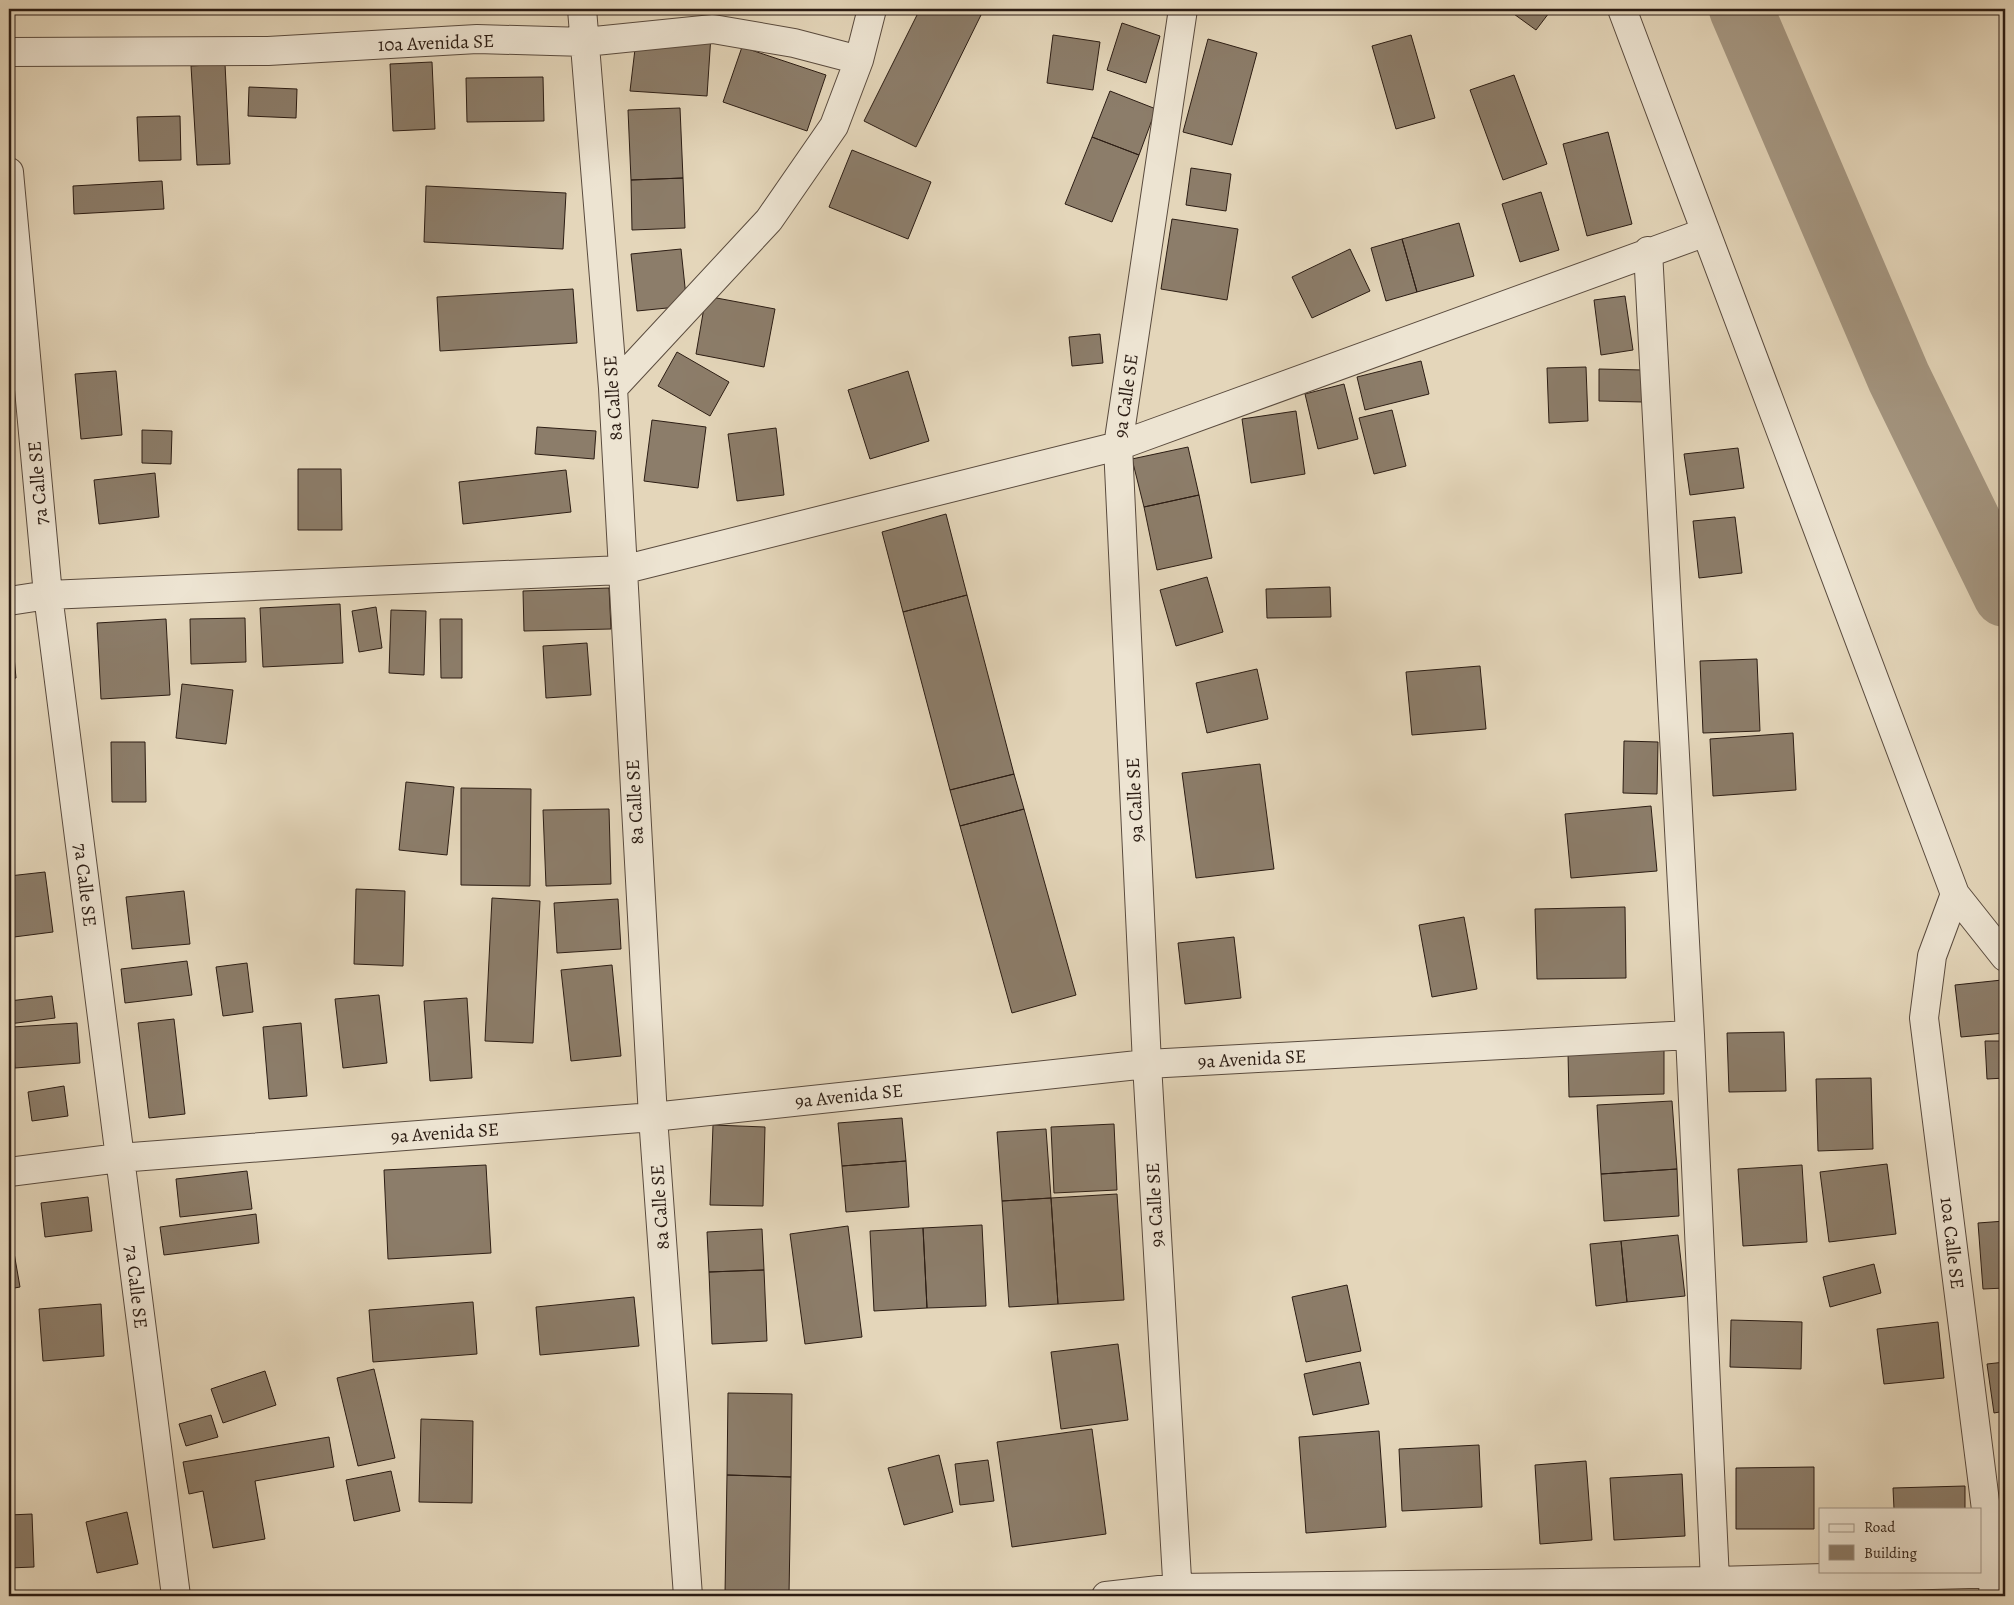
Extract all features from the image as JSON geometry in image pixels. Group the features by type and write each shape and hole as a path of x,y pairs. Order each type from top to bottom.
{"street":[{"name":"8a Calle SE","path":"582,9 613,388 653,1117 688,1596"},
{"path":"613,388 769,220 834,126 859,60 872,9"},
{"name":"9a Calle SE","path":"1178,1592 1147,1064 1118,446 1183,9"},
{"path":"1622,9 1955,894 2005,957"},
{"name":"10a Avenida SE","path":"9,52 268,51 477,39 585,42 713,28 794,43 859,60"},
{"name":"7a Calle SE","path":"9,172 48,595 176,1596"},
{"path":"9,600 48,595 622,570 1118,446 1648,251 1706,232"},
{"path":"1648,251 1690,1035 1715,1581"},
{"name":"10a Calle SE","path":"1955,894 1932,956 1924,1018 1997,1581"},
{"name":"9a Avenida SE","path":"9,1172 119,1158 653,1117 1147,1064 1690,1035"},
{"path":"1106,1596 1178,1592 1715,1581 1997,1581"}],"building":[{"path":"920,9 969,9 981,15 916,147 864,121"},
{"path":"1223,9 1251,9 1250,14"},
{"path":"1507,9 1552,9 1536,30"},
{"path":"1122,23 1160,36 1146,83 1107,70"},
{"path":"711,35 707,96 630,91 635,49"},
{"path":"1053,35 1100,42 1093,90 1047,83"},
{"path":"1411,35 1435,118 1396,129 1372,46"},
{"path":"1208,39 1257,53 1232,145 1183,132"},
{"path":"742,47 826,75 807,131 723,102"},
{"path":"432,62 435,129 393,131 390,64"},
{"path":"225,64 230,164 197,165 191,66"},
{"path":"1514,75 1547,164 1503,180 1470,90"},
{"path":"543,77 544,121 467,122 466,78"},
{"path":"249,87 297,89 296,118 248,116"},
{"path":"1110,91 1156,109 1139,155 1092,137"},
{"path":"680,108 683,178 631,180 628,110"},
{"path":"180,116 181,160 139,161 137,117"},
{"path":"1608,132 1632,224 1587,236 1563,144"},
{"path":"1092,137 1139,155 1112,222 1065,204"},
{"path":"852,150 931,182 908,239 829,207"},
{"path":"1191,168 1231,174 1226,211 1186,205"},
{"path":"683,178 685,228 632,230 631,180"},
{"path":"162,181 164,209 74,214 73,186"},
{"path":"426,186 566,193 563,249 424,242"},
{"path":"1541,192 1559,250 1520,262 1502,204"},
{"path":"1172,219 1238,229 1227,300 1161,289"},
{"path":"1459,223 1474,276 1417,292 1402,239"},
{"path":"1402,239 1417,292 1386,301 1371,248"},
{"path":"681,249 687,306 637,311 631,254"},
{"path":"1350,249 1370,291 1312,318 1292,277"},
{"path":"573,289 577,343 440,351 437,297"},
{"path":"706,296 775,309 764,367 696,354"},
{"path":"1625,296 1633,350 1601,355 1594,300"},
{"path":"1100,334 1103,363 1072,366 1069,337"},
{"path":"677,352 729,382 710,416 658,386"},
{"path":"1421,361 1429,394 1365,410 1357,377"},
{"path":"1586,367 1588,421 1549,423 1547,368"},
{"path":"1599,369 1643,370 1643,402 1599,401"},
{"path":"116,371 122,435 81,439 75,374"},
{"path":"908,371 929,441 870,459 848,390"},
{"path":"1344,384 1358,439 1318,449 1305,394"},
{"path":"1392,410 1406,466 1374,474 1359,418"},
{"path":"1296,411 1305,474 1251,483 1242,419"},
{"path":"652,420 706,427 698,488 644,481"},
{"path":"537,427 596,431 594,459 535,454"},
{"path":"776,428 784,495 737,501 728,434"},
{"path":"142,430 172,431 171,464 142,463"},
{"path":"1188,447 1199,495 1144,507 1132,459"},
{"path":"1738,448 1744,488 1690,495 1684,454"},
{"path":"298,469 341,469 342,530 298,530"},
{"path":"566,470 571,512 463,524 459,482"},
{"path":"155,473 159,517 99,524 94,480"},
{"path":"1199,495 1212,558 1157,570 1144,507"},
{"path":"946,514 967,595 903,612 882,532"},
{"path":"1735,517 1742,573 1699,578 1693,521"},
{"path":"1207,577 1223,632 1176,646 1160,590"},
{"path":"1330,587 1331,617 1267,618 1266,589"},
{"path":"609,588 611,629 524,631 523,591"},
{"path":"967,595 1014,774 950,790 903,612"},
{"path":"340,604 343,663 263,667 260,608"},
{"path":"376,607 382,648 359,652 352,611"},
{"path":"391,610 426,611 424,675 389,673"},
{"path":"245,618 246,662 191,664 190,619"},
{"path":"166,619 170,695 101,699 97,623"},
{"path":"440,619 462,619 462,678 441,678"},
{"path":"9,635 12,635 16,678 9,679"},
{"path":"587,643 591,695 546,698 543,646"},
{"path":"1757,659 1760,731 1703,733 1700,661"},
{"path":"1480,666 1486,729 1412,735 1406,672"},
{"path":"1257,669 1268,719 1207,733 1196,683"},
{"path":"182,684 233,690 226,744 176,738"},
{"path":"1793,733 1796,790 1713,796 1710,739"},
{"path":"1624,741 1658,742 1657,794 1623,793"},
{"path":"111,742 145,742 146,802 112,802"},
{"path":"1260,764 1274,869 1196,878 1182,773"},
{"path":"1014,774 1024,809 960,826 950,790"},
{"path":"406,782 454,787 447,855 399,850"},
{"path":"461,788 531,789 530,886 461,885"},
{"path":"1651,806 1657,871 1571,878 1565,814"},
{"path":"609,809 611,884 546,886 543,810"},
{"path":"1024,809 1076,995 1012,1013 960,826"},
{"path":"45,872 53,932 14,937 9,896 9,876"},
{"path":"356,889 405,891 403,966 354,964"},
{"path":"184,891 190,944 132,949 126,897"},
{"path":"492,898 540,901 533,1043 485,1041"},
{"path":"618,899 621,949 557,953 554,903"},
{"path":"1625,907 1626,978 1537,979 1535,909"},
{"path":"1464,917 1477,989 1432,997 1419,925"},
{"path":"1234,937 1241,998 1185,1004 1178,943"},
{"path":"187,961 192,995 125,1003 121,969"},
{"path":"247,963 253,1012 223,1016 216,967"},
{"path":"612,965 621,1056 571,1061 561,970"},
{"path":"2002,980 2005,1033 1961,1037 1955,985"},
{"path":"379,995 387,1063 343,1068 335,999"},
{"path":"52,996 55,1018 9,1024 9,1001"},
{"path":"467,998 472,1078 430,1081 424,1001"},
{"path":"174,1019 185,1114 149,1118 138,1023"},
{"path":"77,1023 80,1063 15,1068 12,1027"},
{"path":"301,1023 307,1096 269,1099 263,1027"},
{"path":"1784,1032 1786,1091 1729,1092 1727,1033"},
{"path":"1985,1041 2005,1041 2005,1078 1987,1079"},
{"path":"1664,1050 1664,1094 1569,1097 1568,1053"},
{"path":"1871,1078 1873,1149 1818,1151 1816,1079"},
{"path":"64,1086 68,1116 32,1121 28,1092"},
{"path":"1672,1101 1677,1169 1601,1174 1597,1105"},
{"path":"902,1118 906,1161 842,1166 838,1123"},
{"path":"1114,1124 1117,1190 1054,1193 1051,1127"},
{"path":"713,1125 765,1127 763,1206 710,1205"},
{"path":"1046,1129 1051,1198 1002,1201 997,1132"},
{"path":"906,1161 909,1207 846,1212 842,1166"},
{"path":"1887,1164 1896,1234 1829,1242 1820,1172"},
{"path":"486,1165 491,1253 388,1259 384,1170"},
{"path":"1802,1165 1807,1242 1743,1246 1738,1169"},
{"path":"1677,1169 1679,1216 1604,1221 1601,1174"},
{"path":"247,1171 252,1209 180,1217 176,1179"},
{"path":"1117,1194 1124,1300 1058,1304 1051,1198"},
{"path":"88,1197 92,1231 45,1237 41,1203"},
{"path":"1051,1198 1058,1304 1009,1307 1002,1201"},
{"path":"256,1214 259,1243 164,1255 160,1227"},
{"path":"2005,1221 2005,1288 1983,1289 1978,1223"},
{"path":"9,1224 20,1287 9,1289"},
{"path":"982,1225 986,1306 927,1308 923,1228"},
{"path":"848,1226 862,1337 805,1344 790,1234"},
{"path":"923,1228 927,1308 874,1311 870,1231"},
{"path":"762,1229 764,1270 709,1272 707,1232"},
{"path":"1678,1235 1685,1296 1627,1302 1621,1241"},
{"path":"1621,1241 1627,1302 1596,1306 1590,1244"},
{"path":"1874,1264 1881,1293 1830,1307 1823,1277"},
{"path":"764,1270 767,1341 712,1344 709,1272"},
{"path":"1347,1285 1361,1351 1306,1362 1292,1297"},
{"path":"634,1297 639,1346 540,1355 536,1307"},
{"path":"473,1302 477,1354 373,1362 369,1310"},
{"path":"101,1304 104,1356 43,1361 39,1309"},
{"path":"1731,1320 1802,1322 1801,1369 1730,1367"},
{"path":"1938,1322 1944,1378 1884,1384 1877,1329"},
{"path":"1118,1344 1128,1420 1061,1429 1051,1352"},
{"path":"1360,1362 1369,1404 1313,1415 1304,1374"},
{"path":"2005,1362 2005,1411 1994,1413 1987,1364"},
{"path":"374,1369 395,1458 358,1466 337,1378"},
{"path":"265,1371 276,1405 223,1423 211,1389"},
{"path":"728,1393 792,1394 791,1477 727,1475"},
{"path":"211,1415 218,1437 186,1446 179,1424"},
{"path":"421,1419 473,1421 472,1503 419,1502"},
{"path":"1092,1429 1106,1534 1012,1547 997,1442"},
{"path":"1379,1431 1386,1527 1306,1533 1299,1437"},
{"path":"329,1437 334,1467 255,1481 265,1539 213,1548 203,1491 189,1494 183,1462"},
{"path":"1479,1445 1482,1507 1402,1511 1399,1449"},
{"path":"939,1455 953,1512 904,1525 888,1468"},
{"path":"988,1460 994,1501 960,1505 955,1464"},
{"path":"1586,1461 1592,1540 1540,1544 1535,1465"},
{"path":"1814,1467 1814,1529 1736,1529 1736,1468"},
{"path":"391,1471 400,1511 354,1521 346,1480"},
{"path":"1682,1474 1685,1536 1614,1540 1610,1478"},
{"path":"727,1475 791,1477 789,1595 725,1594"},
{"path":"1965,1486 1965,1508 1894,1508 1893,1488"},
{"path":"127,1512 138,1564 97,1573 86,1522"},
{"path":"32,1514 34,1567 9,1568 9,1515"}],"waterway":[{"path":"1741,9 1899,378 2005,595"}]}
